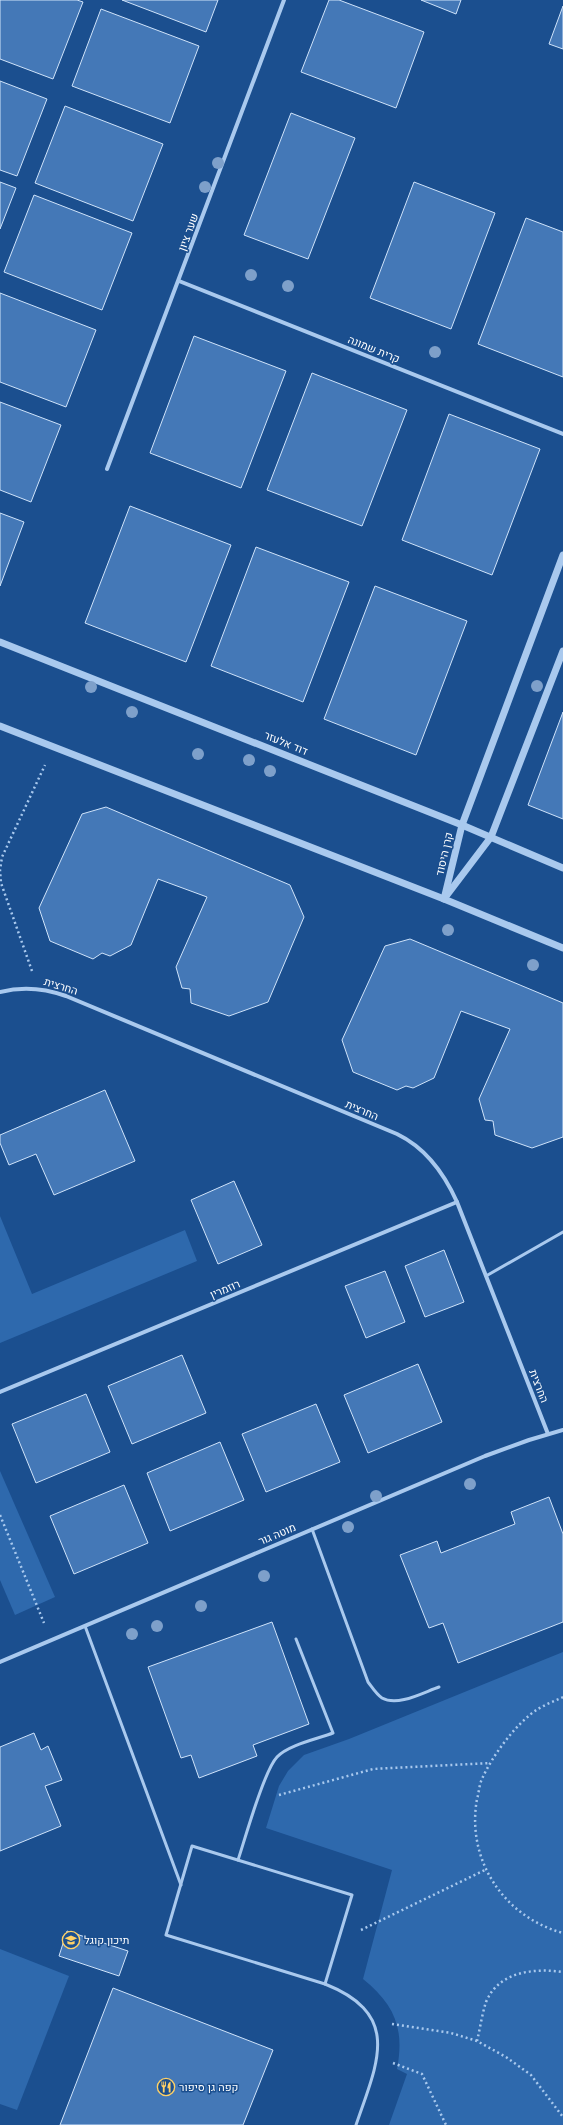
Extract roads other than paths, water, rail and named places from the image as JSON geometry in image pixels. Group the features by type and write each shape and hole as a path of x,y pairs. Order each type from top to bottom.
{"street":[{"name":"שער ציון","path":"107,469 284,0"},
{"name":"קרית שמונה","path":"179,281 563,434"},
{"name":"קרן היסוד","path":"444,899 462,825 563,555"},
{"name":"דוד אלעזר","path":"0,642 462,825 563,868"},
{"name":"קרן היסוד","path":"444,899 491,837 563,651"},
{"path":"0,726 444,899 563,948"},
{"name":"החרצית","path":"0,992 20,988 38,988 66,996 405,1138 420,1148 446,1179 457,1202 548,1434"},
{"name":"רוזמרין","path":"0,1392 457,1202"},
{"name":"מוטה גור","path":"0,1662 490,1454 563,1430"}],"lane":[{"path":"486,1276 563,1232"},
{"path":"312,1529 368,1682 377,1694 383,1699 398,1701 439,1687"},
{"path":"85,1626 181,1885"},
{"path":"238,1860 268,1772 277,1757 294,1747 333,1733 296,1640"},
{"path":"325,1984 352,1895 192,1846 166,1935 325,1984 352,1997 369,2012 378,2039 376,2068 356,2125"}],"place":[{"name":"תיכון קוגל","path":"71,1940"},
{"name":"קפה גן סיפור","path":"166,2087"}]}
